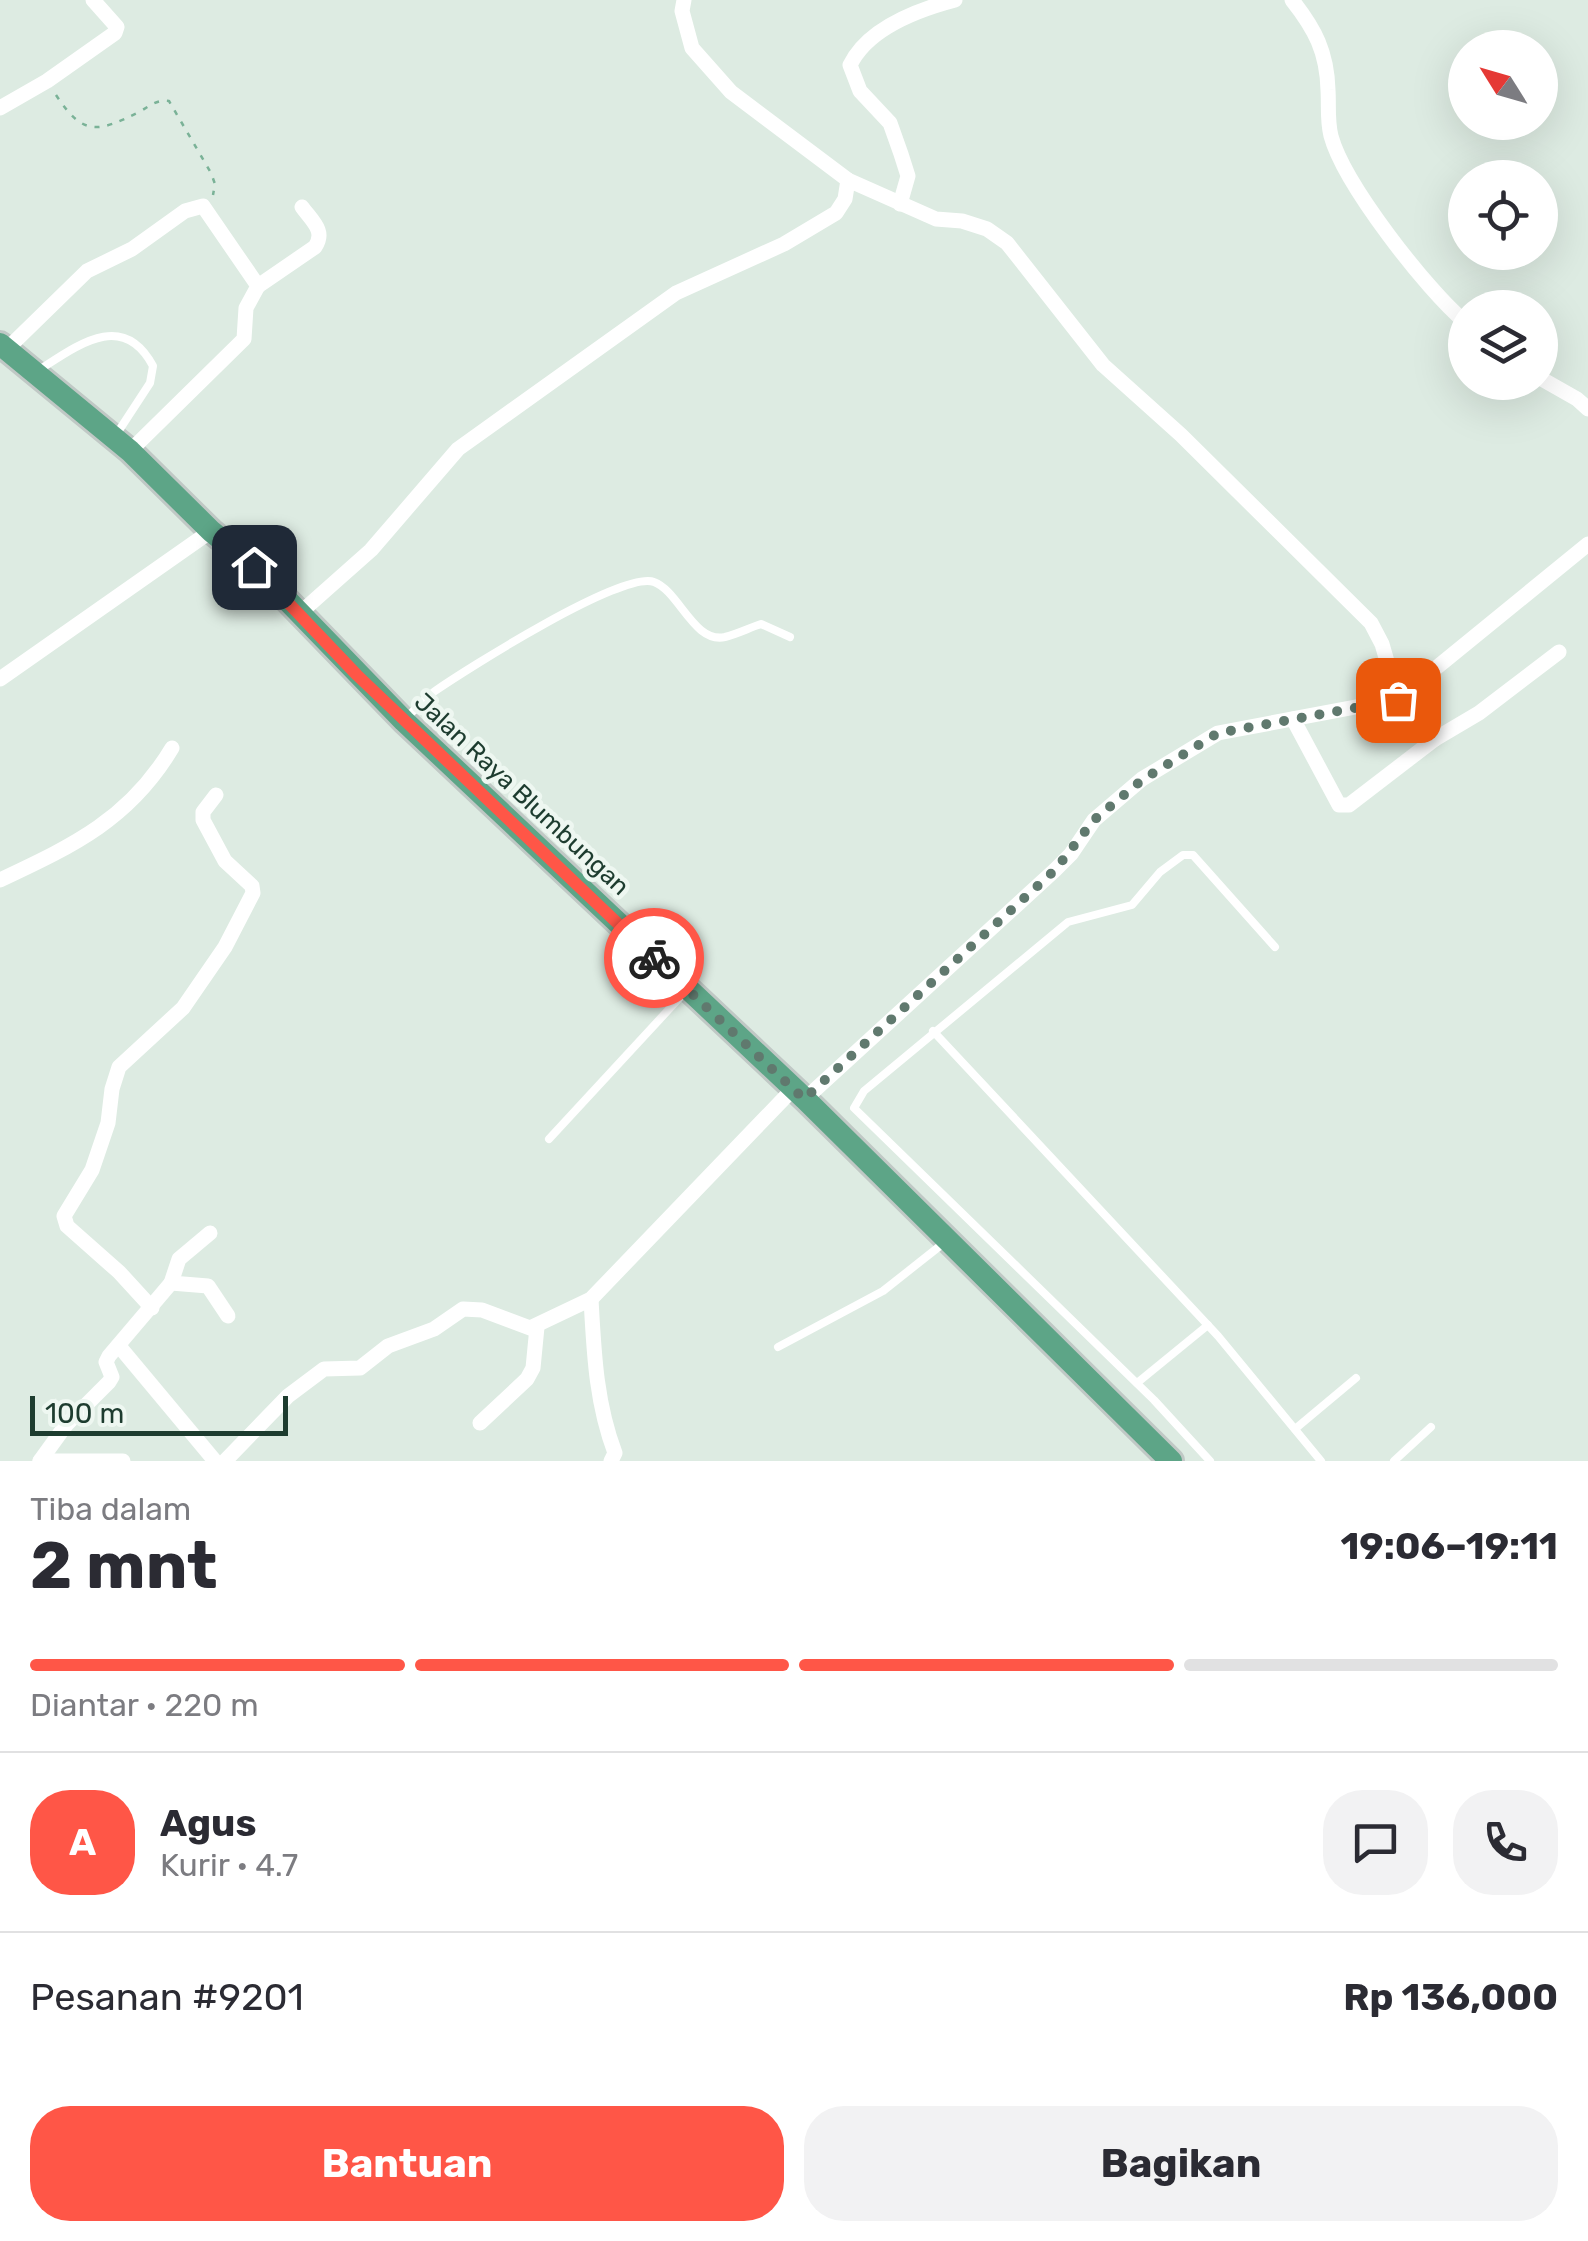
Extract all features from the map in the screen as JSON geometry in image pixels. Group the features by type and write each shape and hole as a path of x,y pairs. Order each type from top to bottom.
{"main road":[{"name":"Jalan Raya Blumbungan","path":"3,346 122,444 254,567 404,720 799,1094 1171,1461"}],"street":[{"path":"0,108 47,82 117,30 93,0"},
{"path":"684,0 682,11 692,48 731,92 848,180 936,219 988,229 1007,243 1114,377 1181,435 1371,623 1382,644 1398,700 1435,739"},
{"path":"900,204 908,176 890,123 860,91 850,65 867,41 918,10 955,0"},
{"path":"1292,0 1316,32 1328,88 1327,118 1348,173 1422,279 1448,308"},
{"path":"300,613 371,550 458,448 676,294 784,244 836,213 845,199 848,180"},
{"path":"3,346 87,271 132,250 185,211 203,206 258,286"},
{"path":"122,444 238,348 244,339 246,308 258,286 315,247 320,230 302,207"},
{"path":"1558,388 1588,410"},
{"path":"0,679 212,530"},
{"path":"224,1461 288,1396 324,1368 360,1368 378,1352 434,1329 463,1308 537,1327 591,1299 799,1094 1055,870 1094,820 1142,780 1218,733 1398,700 1588,544"},
{"path":"1293,719 1339,804 1349,805 1559,652"},
{"path":"0,880 60,854 129,806 172,748"},
{"path":"152,1308 120,1272 67,1226 64,1216 92,1170 108,1124 112,1089 120,1066 183,1008 226,947 253,893 252,886 225,861 204,820 203,812 216,795"},
{"path":"40,1461 66,1425 109,1382 112,1372 106,1362 171,1283 179,1259 210,1233"},
{"path":"171,1283 208,1286 228,1316"},
{"path":"591,1299 594,1366 602,1420 615,1454 611,1461"},
{"path":"480,1423 527,1379 533,1368 537,1327"},
{"path":"119,1346 215,1461"},
{"path":"40,1461 122,1461"}],"lane":[{"path":"36,373 77,346 103,337 117,336 139,345 153,366 150,383 122,444"},
{"path":"404,720 432,693 527,635 634,581 655,582 664,588 698,627 712,636 722,638 761,624 790,637"},
{"path":"1210,1461 1137,1384 854,1108 864,1090 1068,922 1132,905 1160,872 1183,854 1193,855 1275,947"},
{"path":"549,1138 687,989"},
{"path":"933,1031 1208,1325 1321,1461"},
{"path":"778,1347 883,1290 948,1239"},
{"path":"1137,1384 1208,1325"},
{"path":"1295,1429 1356,1378"},
{"path":"1394,1461 1431,1427"}],"path":[{"path":"47,82 70,117 80,126 92,128 160,100 169,101 216,184 212,198 203,206"}],"way so far":[{"path":"654,958 804,1099 1055,870 1094,820 1142,780 1218,733 1398,700"}],"route":[{"path":"254,567 357,675 654,958"}]}
